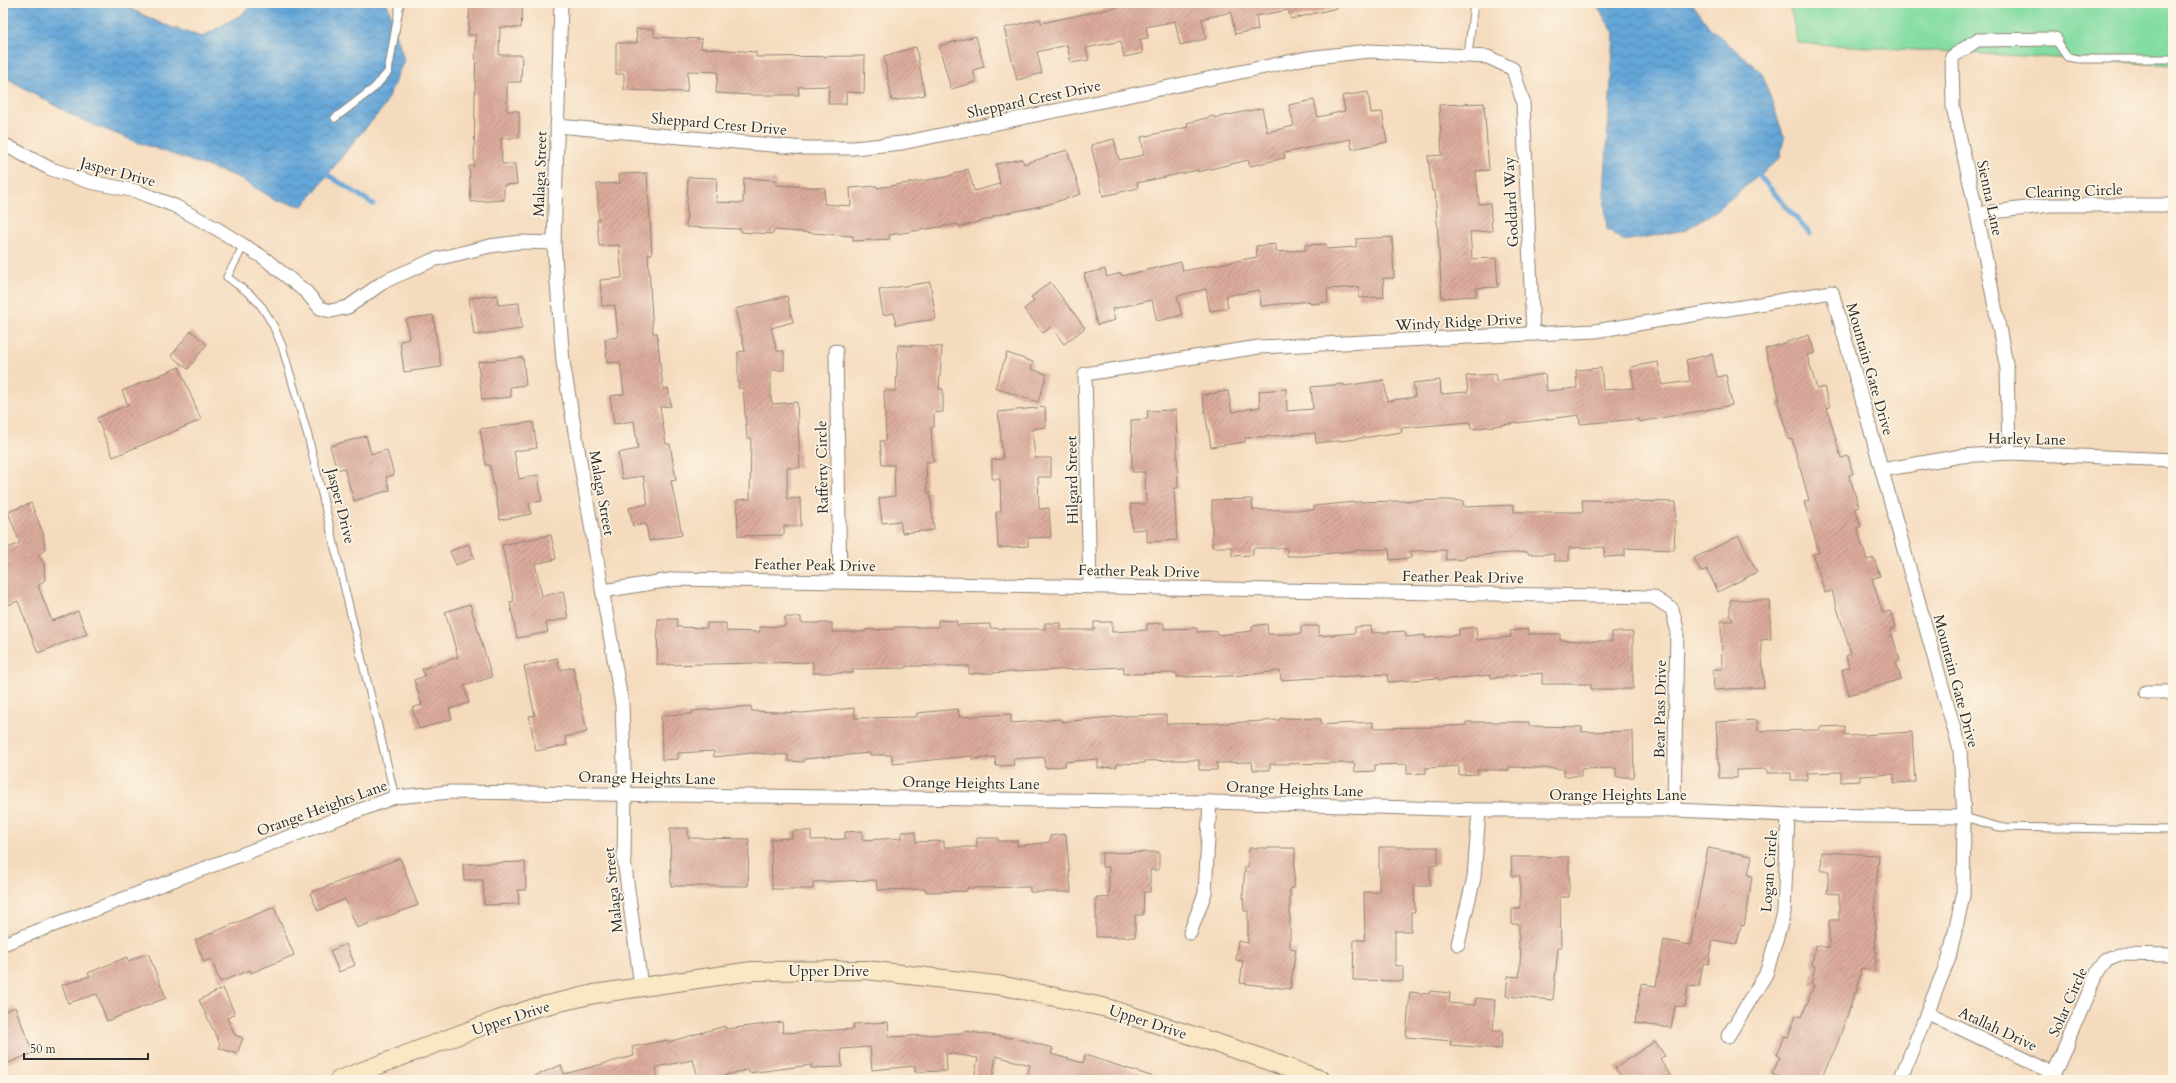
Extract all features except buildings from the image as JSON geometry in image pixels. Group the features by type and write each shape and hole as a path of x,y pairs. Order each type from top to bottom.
{"main road":[{"name":"Upper Drive","path":"339,1080 498,1020 586,996 641,986 752,971 866,970 1004,986 1107,1008 1250,1054 1321,1080"}],"street":[{"name":"Malaga Street","path":"561,3 554,244 563,362 622,705 625,793 624,860 641,986"},
{"name":"Sienna Lane","path":"2009,453 2007,369 1977,214 1953,107 1952,57 1977,40 2055,40"},
{"name":"Sheppard Crest Drive","path":"557,126 804,148 854,148 902,143 1307,58 1369,51 1488,57 1513,69"},
{"name":"Goddard Way","path":"1513,69 1523,102 1533,334"},
{"name":"Jasper Drive","path":"3,144 52,169 90,182 136,191 175,206 264,258 296,283 320,308 331,311 348,307 384,281 408,269 440,258 490,246 520,242 554,244"},
{"name":"Clearing Circle","path":"1977,214 2050,205 2173,205"},
{"name":"Windy Ridge Drive","path":"1085,374 1259,347 1595,332 1832,292"},
{"name":"Mountain Gate Drive","path":"1832,292 1960,750 1964,817 1963,896 1949,958 1900,1080"},
{"name":"Rafferty Circle","path":"836,352 840,582"},
{"name":"Hilgard Street","path":"1085,374 1090,586"},
{"name":"Harley Lane","path":"1882,470 1961,456 2009,453 2173,460"},
{"name":"Feather Peak Drive","path":"603,591 676,579 1653,597 1672,609"},
{"name":"Bear Pass Drive","path":"1672,609 1678,629 1674,810"},
{"path":"2146,692 2173,692"},
{"name":"Orange Heights Lane","path":"3,944 395,797 451,792 625,793 1210,802 1479,810 1674,810 1788,815 1964,817"},
{"path":"1190,932 1205,894 1210,802"},
{"path":"1458,944 1474,878 1479,810"},
{"name":"Logan Circle","path":"1728,1036 1766,974 1784,913 1788,815"},
{"name":"Solar Circle","path":"2053,1077 2098,971 2107,959 2120,954 2173,955"},
{"name":"Atallah Drive","path":"1928,1013 2053,1077"}],"lane":[{"path":"335,118 374,88 388,72 400,3"},
{"path":"1468,56 1474,3"},
{"path":"2055,40 2067,57 2080,59 2173,59"},
{"name":"Jasper Drive","path":"244,245 227,277 250,294 262,307 273,324 282,346 308,436 395,797"},
{"path":"1964,817 1999,827 2173,830"}],"green space":[{"path":"1789,3 2173,3 2173,65 1798,43"}],"water":[{"path":"3,3 119,3 162,24 202,37 242,14 254,3 387,3 404,60 384,107 355,140 303,206 278,201 235,176 137,142 79,119 3,76"},
{"path":"1595,3 1692,3 1710,28 1762,73 1784,137 1780,158 1717,210 1685,230 1624,241 1607,229 1604,195 1614,33"}],"waterway":[{"path":"322,171 373,204"},
{"path":"1755,171 1810,234"}]}
